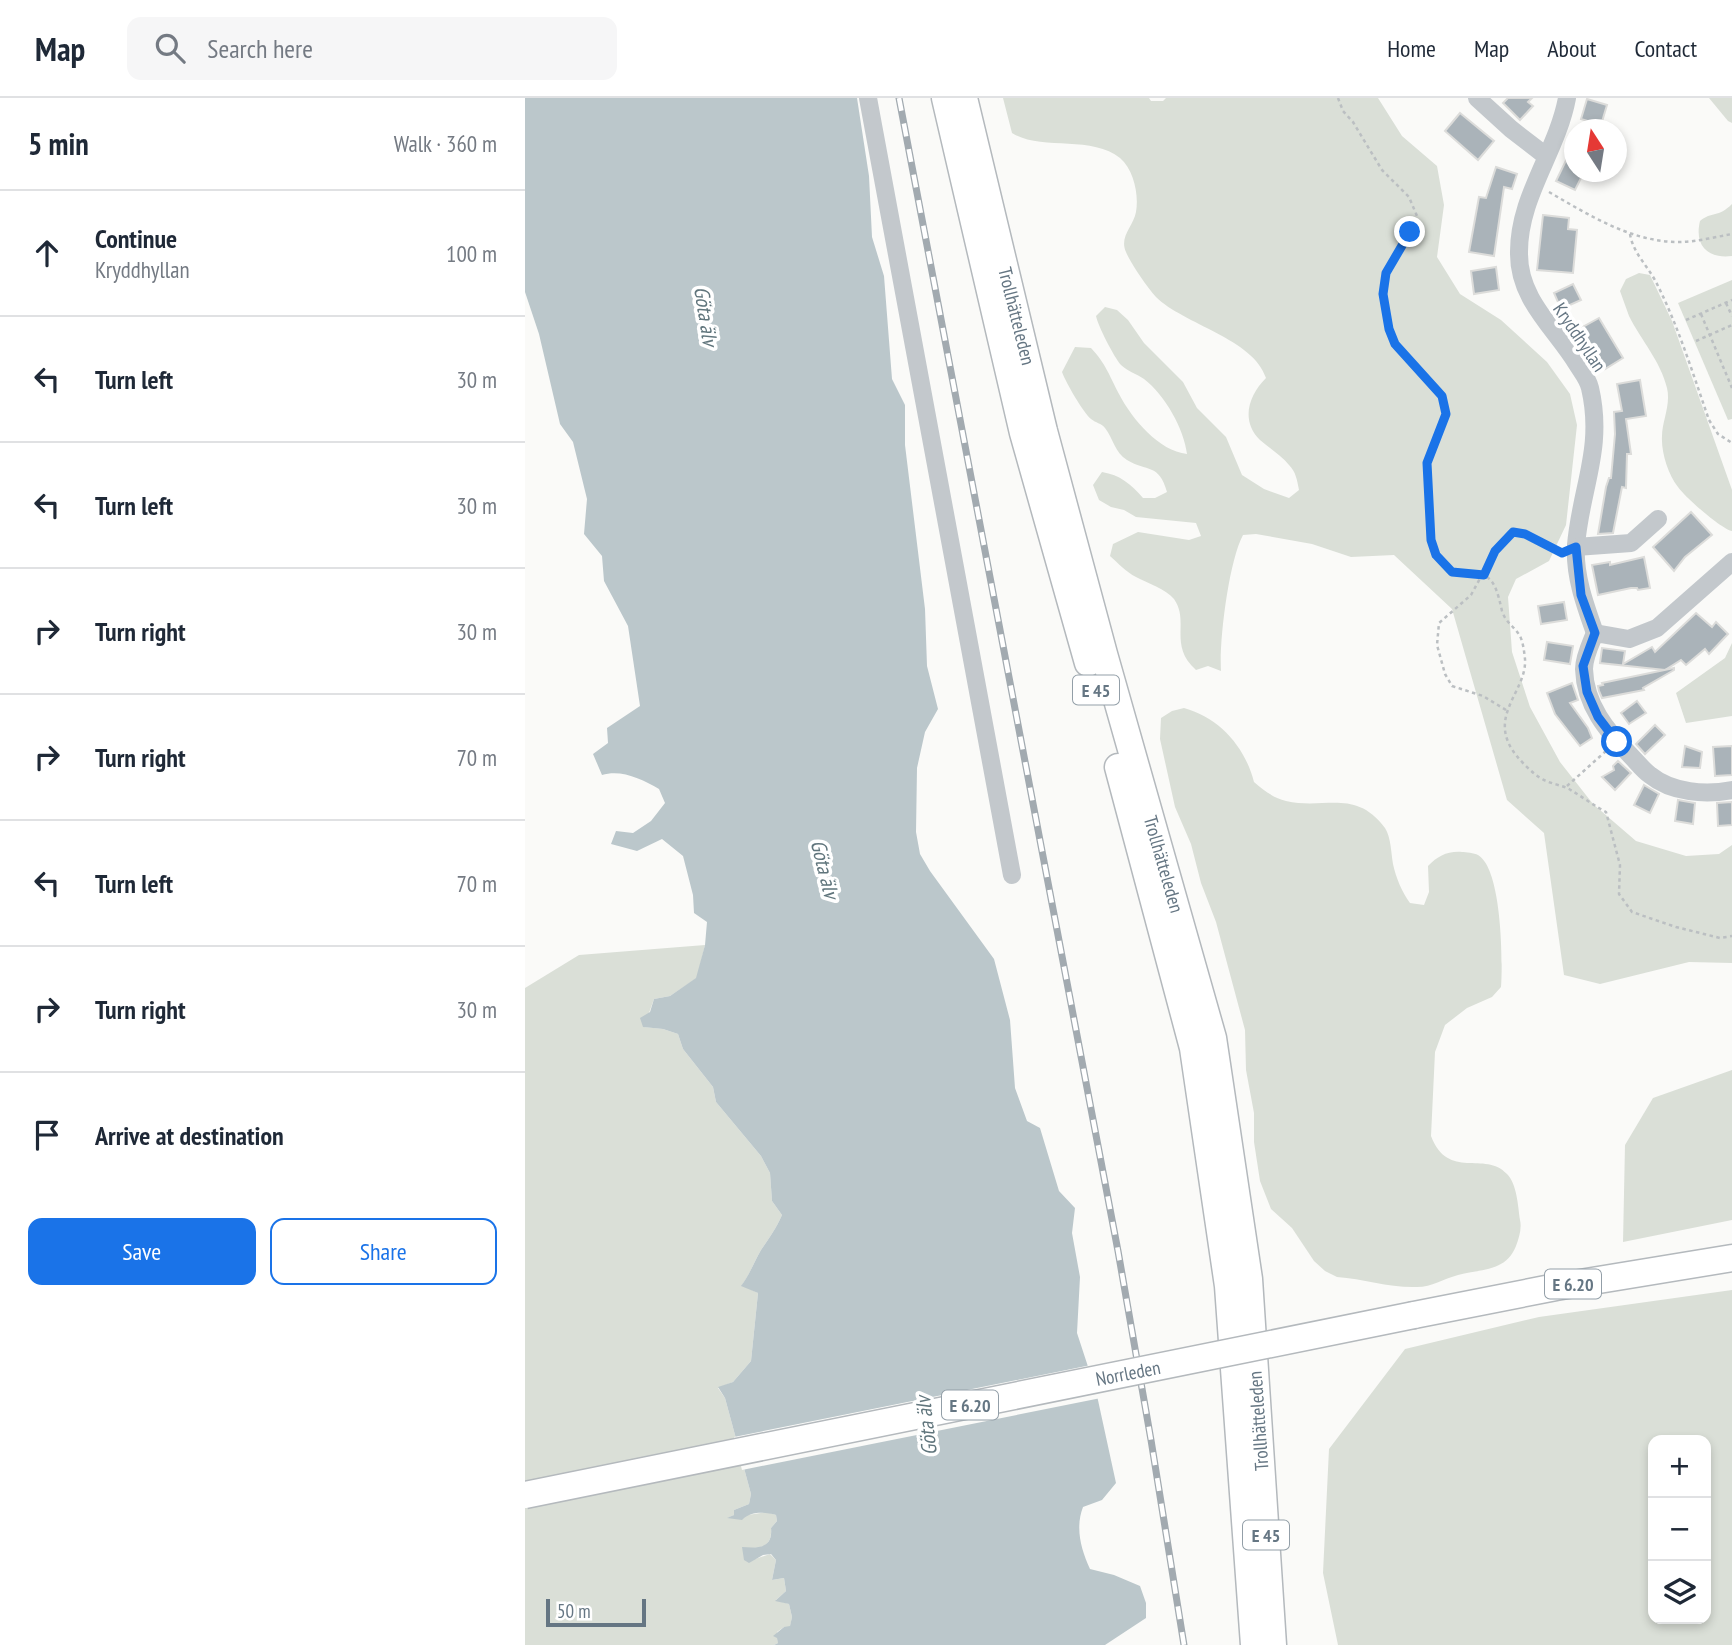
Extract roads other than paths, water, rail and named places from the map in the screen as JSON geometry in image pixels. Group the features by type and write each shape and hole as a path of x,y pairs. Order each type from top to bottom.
{"highway":[{"name":"Trollhätteleden","path":"946,98 1023,433 1150,883 1193,1048 1228,1286 1254,1645"},
{"name":"Trollhätteleden","path":"964,98 1044,431 1213,1038 1249,1279 1273,1645"},
{"name":"Norrleden","path":"525,1495 1581,1282 1732,1258"}],"street":[{"path":"868,98 1012,875"},
{"path":"1477,98 1546,156"},
{"name":"Kryddhyllan","path":"1567,98 1560,128 1534,184 1522,219 1519,254 1523,281 1531,302 1573,357 1589,383 1596,416 1594,455 1576,547 1581,595 1595,633"},
{"path":"1576,547 1631,543 1658,519"},
{"path":"1732,562 1657,628 1629,639 1595,633 1583,666 1587,692 1598,717 1617,742 1651,776 1680,789 1712,793 1732,790"}],"water":[{"name":"Göta älv","path":"525,98 857,98 869,176 872,237 884,276 892,379 905,405 905,445 925,609 927,666 938,709 925,732 917,768 916,832 920,854 930,871 994,959 1010,1020 1015,1088 1027,1121 1040,1128 1059,1191 1075,1208 1072,1233 1080,1277 1077,1333 1096,1391 1116,1483 1102,1500 1083,1507 1079,1523 1080,1538 1090,1569 1140,1586 1146,1603 1146,1618 1105,1645 774,1645 778,1643 773,1636 784,1627 790,1626 792,1617 789,1604 775,1601 786,1591 784,1578 772,1580 776,1560 771,1554 763,1555 749,1563 744,1560 742,1547 767,1544 771,1528 777,1521 776,1515 758,1513 742,1520 727,1518 734,1515 734,1510 749,1504 751,1494 725,1398 718,1387 733,1382 751,1361 758,1293 741,1286 782,1215 772,1201 770,1173 761,1156 716,1102 713,1087 683,1049 678,1034 643,1027 640,1018 650,1012 654,999 670,996 696,978 705,945 707,922 694,913 693,895 683,856 662,839 637,851 611,844 616,831 633,833 651,821 665,803 659,789 639,779 617,773 602,775 593,754 608,743 607,728 640,706 628,626 604,581 602,556 584,534 587,499 573,442 560,424 539,334 525,292"}],"railway":[{"path":"899,98 1118,1251 1184,1645"}]}
